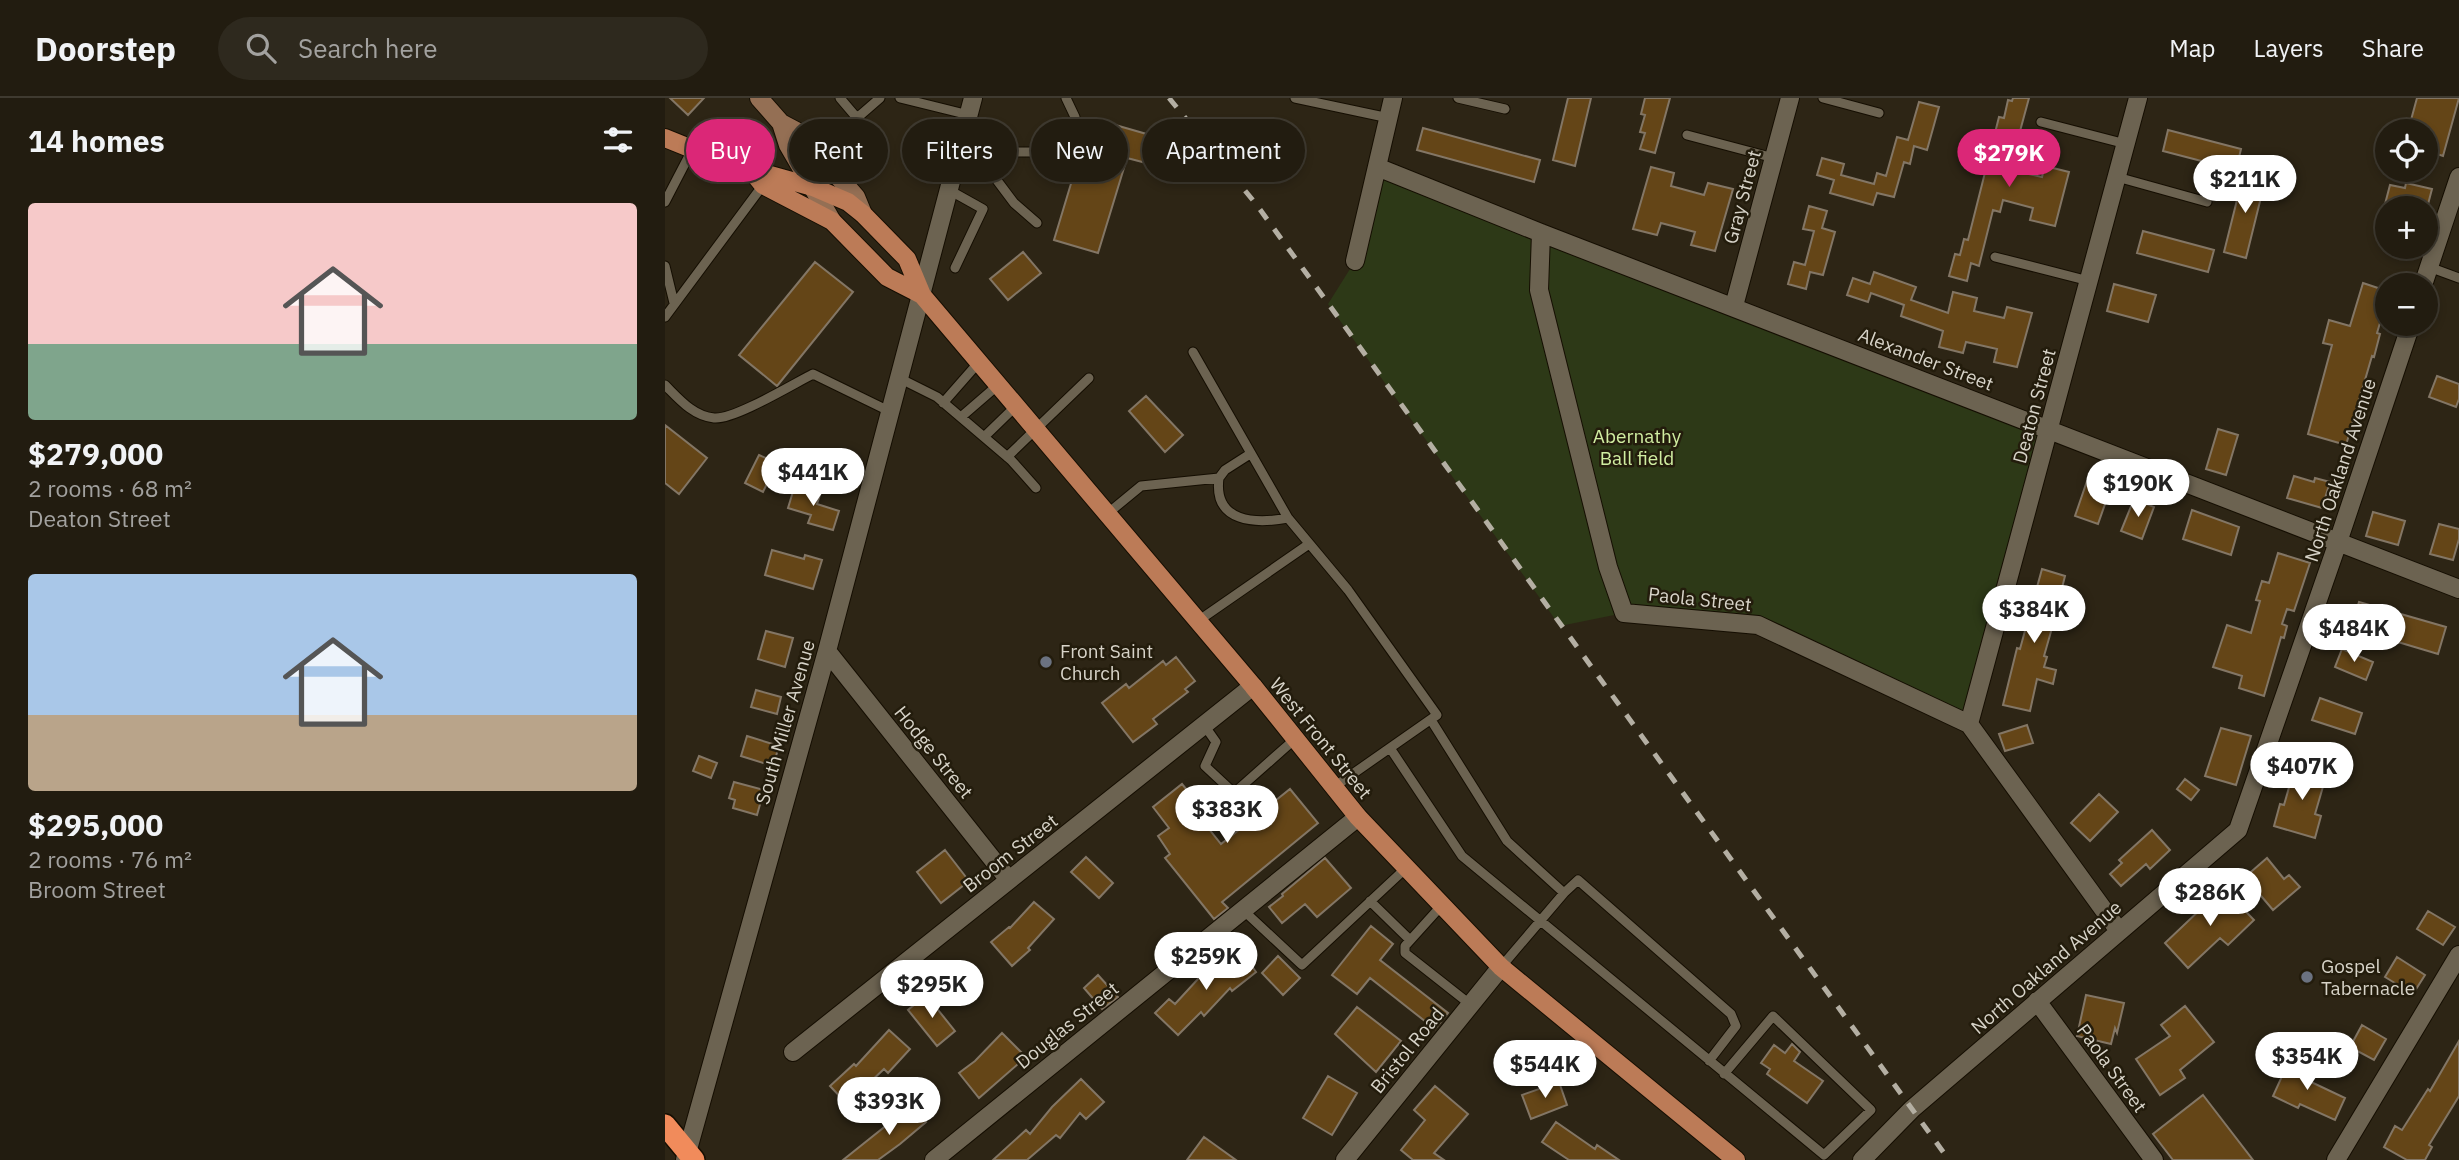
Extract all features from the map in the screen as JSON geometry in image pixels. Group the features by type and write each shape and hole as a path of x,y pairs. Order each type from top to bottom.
{"highway":[{"path":"665,1125 689,1157"}],"main road":[{"name":"West Front Street","path":"759,98 782,123 800,132 856,197 863,214 907,260 922,295 1253,686 1358,817 1501,967 1736,1160"},
{"name":"West Front Street","path":"782,123 789,145 832,221 887,277 922,295"},
{"path":"665,138 686,145"},
{"path":"775,176 834,194 863,214"},
{"path":"762,182 832,221"}],"street":[{"path":"1355,261 1393,98"},
{"name":"Gray Street","path":"1734,306 1790,98"},
{"name":"Deaton Street","path":"1969,724 2138,98"},
{"name":"Alexander Street","path":"1377,167 2459,589"},
{"path":"2427,273 2459,177"},
{"name":"South Miller Avenue","path":"689,1157 951,182"},
{"name":"Paola Street","path":"1541,233 1539,290 1608,567 1624,612 1758,625 1969,724 2119,931"},
{"name":"North Oakland Avenue","path":"1862,1160 1912,1109 2238,830 2339,542 2406,336"},
{"name":"Hodge Street","path":"827,651 1009,880"},
{"name":"Broom Street","path":"793,1052 1253,686"},
{"name":"Douglas Street","path":"934,1160 1358,817"},
{"path":"2336,1160 2459,955"},
{"name":"Bristol Road","path":"1345,1160 1501,967"},
{"name":"Paola Street","path":"2036,1001 2154,1160"}],"lane":[{"path":"840,98 857,118 880,98"},
{"path":"900,98 971,107"},
{"path":"1017,152 1046,152 1067,133 1075,117 1066,98"},
{"path":"1295,98 1388,118"},
{"path":"1458,98 1505,109"},
{"path":"1823,98 1879,113"},
{"path":"2041,122 2126,144"},
{"path":"1687,135 1774,158"},
{"path":"665,202 686,163"},
{"path":"2117,177 2207,202"},
{"path":"665,317 757,182"},
{"path":"998,182 1014,203 1037,223"},
{"path":"949,190 983,209 955,268"},
{"path":"1995,257 2089,281"},
{"path":"665,266 674,303"},
{"path":"2429,267 2459,278"},
{"path":"1193,352 1288,518 1348,590 1437,715 1334,787"},
{"path":"943,402 979,362"},
{"path":"665,385 689,409 715,418 753,406 813,373 891,411"},
{"path":"899,378 943,402 1007,457 1036,488"},
{"path":"1007,457 1089,378"},
{"path":"961,417 998,385"},
{"path":"984,438 1016,407"},
{"path":"1250,454 1225,470 1219,478 1220,497 1225,507 1235,516 1262,522 1288,518"},
{"path":"1107,514 1141,486 1219,478"},
{"path":"1198,621 1309,544"},
{"path":"1430,720 1507,841 1564,893"},
{"path":"1204,725 1216,742 1205,766 1234,793 1295,738"},
{"path":"1390,748 1462,856 1823,1155 1871,1110 1773,1016 1724,1073"},
{"path":"1243,910 1302,965 1406,868"},
{"path":"1501,967 1578,880 1731,1014 1736,1026 1709,1061"},
{"path":"1370,901 1410,940"},
{"path":"1442,905 1405,946 1405,953 1471,1005"}],"green space":[{"name":"Abernathy Ball field","path":"1377,167 2049,429 1969,724 1758,625 1624,613 1560,626 1328,304 1355,261"}],"building":[{"path":"670,98 704,98 688,115"},
{"path":"1568,98 1591,98 1575,166 1553,160"},
{"path":"1645,98 1670,98 1655,153 1640,149 1645,133 1640,132 1645,115 1641,114"},
{"path":"2013,98 2029,98 2011,170 2042,177 2045,166 2069,172 2055,226 2030,220 2033,208 2003,200 2000,212 1993,210 1979,266 1971,263 1967,281 1949,276 1955,254 1960,255 1964,239 1968,240 1999,117 2004,118 2008,100 2012,101"},
{"path":"2417,98 2459,98 2443,156 2438,154 2438,119 2411,119"},
{"path":"1919,102 1939,107 1927,150 1914,146 1910,164 1904,162 1894,197 1877,193 1873,205 1830,193 1834,180 1817,175 1822,158 1844,164 1841,175 1874,184 1877,173 1886,176 1897,137 1908,140"},
{"path":"1423,128 1540,160 1534,182 1417,150"},
{"path":"1128,129 1142,133 1142,162 1128,158"},
{"path":"2168,130 2241,149 2236,170 2163,151"},
{"path":"1651,167 1674,173 1671,186 1704,195 1708,183 1733,189 1715,251 1691,245 1695,232 1661,223 1657,235 1633,229"},
{"path":"2244,172 2266,177 2246,258 2224,252"},
{"path":"1071,182 1120,182 1098,253 1054,240"},
{"path":"2406,183 2432,189 2430,196 2387,196 2390,185 2405,188"},
{"path":"1809,206 1827,211 1822,228 1835,232 1823,275 1810,272 1806,289 1788,284 1794,262 1805,265 1814,231 1803,229"},
{"path":"2143,231 2214,250 2208,272 2137,253"},
{"path":"1023,252 1041,273 1008,300 990,279"},
{"path":"815,262 853,292 777,386 739,355"},
{"path":"1874,272 1916,287 1911,300 1948,313 1953,292 1977,298 1974,311 2004,318 2007,307 2032,313 2017,367 1994,362 1997,349 1966,342 1963,353 1939,347 1943,331 1901,316 1904,305 1871,293 1868,302 1847,295 1853,278 1870,284"},
{"path":"2363,283 2375,287 2375,336 2379,336 2346,445 2308,434 2332,345 2323,343 2329,320 2350,326"},
{"path":"2114,284 2156,295 2148,322 2107,311"},
{"path":"2437,376 2459,384 2456,407 2429,397"},
{"path":"1146,396 1183,435 1165,452 1129,411"},
{"path":"665,425 707,458 679,494 665,483"},
{"path":"2218,429 2238,435 2226,475 2206,469"},
{"path":"759,455 777,463 763,492 745,483"},
{"path":"2294,476 2314,482 2315,478 2330,482 2322,508 2287,498"},
{"path":"2087,481 2110,490 2098,524 2075,516"},
{"path":"795,485 821,492 817,504 839,511 833,530 808,523 811,515 788,508"},
{"path":"2134,499 2154,507 2142,539 2121,531"},
{"path":"2192,510 2239,527 2231,555 2183,539"},
{"path":"2373,512 2405,521 2398,545 2366,536"},
{"path":"2439,524 2459,529 2453,560 2430,554"},
{"path":"772,550 804,559 805,555 822,560 813,589 765,575"},
{"path":"2278,553 2310,563 2294,611 2287,609 2282,624 2287,626 2284,638 2281,637 2264,696 2239,688 2242,676 2213,667 2227,625 2251,633 2260,601 2256,600 2262,581 2269,583"},
{"path":"2042,569 2065,576 2060,596 2055,595 2048,619 2054,621 2044,656 2047,657 2044,667 2056,670 2053,684 2037,679 2030,711 2003,705 2017,648 2020,649"},
{"path":"2359,602 2446,627 2438,654 2351,628"},
{"path":"766,631 793,638 785,667 758,659"},
{"path":"2342,649 2373,662 2366,680 2335,667"},
{"path":"1176,657 1195,681 1185,689 1188,692 1153,719 1157,724 1133,742 1102,703 1126,684 1129,688 1163,661 1166,665"},
{"path":"756,690 781,697 777,714 751,707"},
{"path":"2320,698 2362,713 2355,734 2312,720"},
{"path":"2027,725 2033,743 2005,751 1999,734"},
{"path":"2221,728 2251,736 2236,785 2205,776"},
{"path":"747,736 779,746 773,766 741,756"},
{"path":"699,756 717,763 711,778 693,771"},
{"path":"2296,763 2327,773 2315,814 2321,816 2315,838 2274,826 2280,804 2284,805"},
{"path":"2185,779 2199,790 2191,800 2177,789"},
{"path":"734,782 764,790 757,815 733,808 735,800 729,798"},
{"path":"1182,784 1211,819 1205,824 1221,844 1290,789 1318,823 1222,902 1228,908 1214,919 1165,858 1170,854 1158,836 1169,828 1153,807"},
{"path":"2099,794 2118,812 2090,841 2071,823"},
{"path":"2152,830 2170,850 2150,869 2146,864 2121,886 2110,874 2122,863 2119,860"},
{"path":"945,850 969,881 941,903 917,872"},
{"path":"1086,857 1113,883 1099,898 1071,872"},
{"path":"1325,858 1351,888 1317,917 1305,904 1282,923 1269,907"},
{"path":"2267,858 2284,879 2289,875 2300,887 2273,910 2245,877"},
{"path":"2223,888 2254,920 2228,945 2220,938 2188,968 2165,943"},
{"path":"1034,902 1054,919 1028,948 1030,950 1012,966 991,942 1010,928"},
{"path":"2428,911 2455,927 2443,945 2417,929"},
{"path":"1371,926 1393,944 1380,960 1448,1013 1435,1029 1370,978 1357,994 1332,975"},
{"path":"1227,953 1236,964 1245,957 1256,972 1232,991 1230,988 1204,1016 1201,1012 1178,1035 1155,1013 1169,999 1175,1004 1209,967"},
{"path":"1278,956 1300,978 1283,995 1262,973"},
{"path":"2397,957 2425,975 2413,994 2385,977"},
{"path":"1098,975 1118,997 1102,1009 1084,988"},
{"path":"926,995 955,1031 937,1046 908,1010"},
{"path":"2086,995 2124,1003 2117,1033 2115,1028 2111,1044 2077,1036"},
{"path":"2185,1006 2214,1042 2180,1070 2185,1078 2160,1095 2136,1059 2170,1036 2161,1025"},
{"path":"1357,1007 1401,1041 1376,1072 1335,1034"},
{"path":"2362,1025 2386,1039 2374,1060 2350,1047"},
{"path":"889,1030 910,1049 888,1073 884,1069 847,1104 830,1086 854,1064 856,1066"},
{"path":"1002,1033 1026,1057 979,1098 959,1073 975,1061"},
{"path":"2459,1041 2459,1096 2429,1145 2432,1147 2425,1160 2407,1160 2384,1147 2395,1126 2402,1130 2428,1089 2430,1091"},
{"path":"1792,1044 1800,1052 1794,1061 1823,1081 1807,1103 1767,1074 1770,1069 1761,1063 1774,1045 1785,1053"},
{"path":"2289,1061 2314,1072 2309,1081 2345,1098 2335,1120 2300,1104 2298,1108 2273,1096"},
{"path":"1328,1076 1357,1093 1332,1135 1303,1118"},
{"path":"1081,1079 1104,1102 1086,1119 1080,1113 1060,1138 1056,1135 1027,1160 993,1160 1026,1130 1030,1134 1052,1107"},
{"path":"1559,1082 1567,1105 1531,1119 1522,1095"},
{"path":"1435,1086 1468,1114 1434,1153 1444,1160 1413,1160 1401,1150 1425,1120 1414,1110"},
{"path":"2203,1095 2253,1160 2173,1160 2153,1134"},
{"path":"912,1105 926,1122 900,1144 878,1160 843,1160"},
{"path":"1556,1122 1595,1149 1597,1145 1619,1160 1569,1160 1542,1142"},
{"path":"1204,1137 1236,1160 1187,1160"}],"railway":[{"path":"1169,98 1256,204 1949,1160"}],"place":[{"name":"Front Saint Church","path":"1046,662"},
{"name":"Gospel Tabernacle","path":"2307,977"}]}
